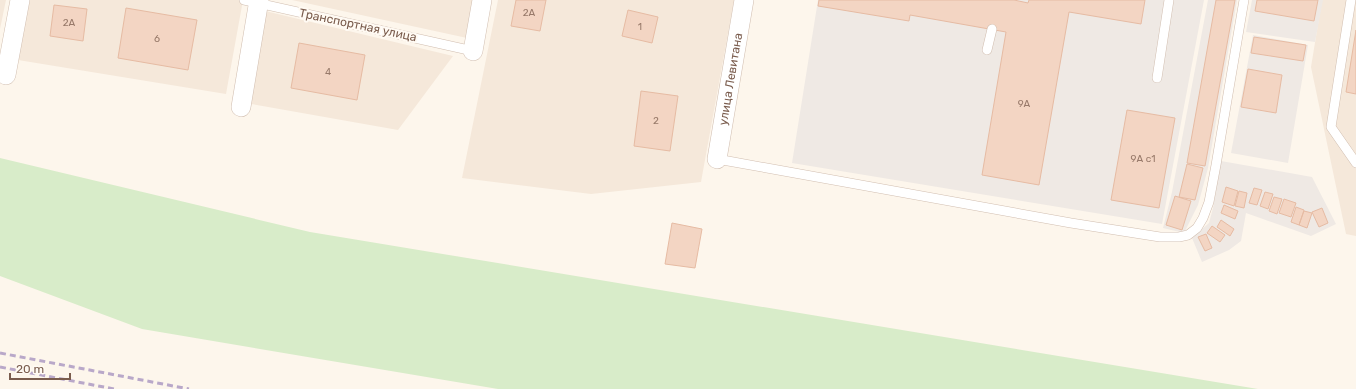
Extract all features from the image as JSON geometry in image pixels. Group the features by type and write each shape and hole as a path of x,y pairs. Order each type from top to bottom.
{"street":[{"path":"6,75 20,0"},
{"path":"473,50 482,0"},
{"name":"улица Левитана","path":"717,159 744,0"},
{"path":"241,107 254,1"}],"lane":[{"path":"1157,78 1169,0"},
{"path":"717,159 1071,223 1160,237 1179,237 1188,235 1196,228 1203,218 1209,202 1244,0"},
{"path":"1351,0 1332,127 1356,163"},
{"name":"Транспортная улица","path":"254,1 473,50"},
{"path":"987,50 992,29"}],"shaded area":[{"path":"0,0 6,0 0,29"},
{"path":"29,0 243,0 226,94 18,60"},
{"path":"292,0 474,0 467,38"},
{"path":"498,0 734,0 701,182 591,194 462,178"},
{"path":"818,0 1204,0 1162,224 792,163"},
{"path":"1208,0 1237,0 1208,168 1198,205 1184,233 1163,228 1172,192"},
{"path":"1252,0 1323,0 1315,42 1246,32"},
{"path":"1322,0 1356,0 1356,236 1346,234 1311,67"},
{"path":"261,10 453,56 398,130 246,103"},
{"path":"1253,35 1308,45 1288,163 1231,153"},
{"path":"1221,161 1312,177 1336,224 1311,236 1246,213 1241,241 1229,250 1202,262 1192,238 1209,223"}],"green space":[{"path":"0,158 310,232 1258,389 498,389 142,329 0,276"}],"building":[{"path":"516,0 546,0 540,31 511,26"},
{"path":"819,0 1014,0 1028,3 1029,0 1145,0 1141,24 1069,12 1039,185 982,175 1006,32 910,15 909,21 818,6"},
{"path":"1216,0 1235,0 1205,166 1187,163"},
{"path":"1257,0 1318,0 1314,21 1255,11"},
{"path":"54,5 87,9 83,41 50,36"},
{"path":"126,8 197,20 188,70 118,58"},
{"path":"628,10 658,17 652,43 622,36"},
{"path":"1356,30 1356,94 1346,92"},
{"path":"1254,37 1306,45 1303,61 1251,53"},
{"path":"299,43 365,55 357,100 291,88"},
{"path":"1248,69 1282,75 1276,113 1241,107"},
{"path":"641,91 678,96 670,151 634,146"},
{"path":"1127,110 1175,118 1159,208 1111,200"},
{"path":"1187,164 1203,168 1195,200 1179,197"},
{"path":"1226,187 1238,191 1234,206 1222,202"},
{"path":"1254,188 1262,190 1257,205 1249,203"},
{"path":"1239,191 1247,193 1244,208 1235,206"},
{"path":"1265,192 1273,194 1268,209 1260,206"},
{"path":"1175,196 1191,201 1182,230 1166,225"},
{"path":"1274,197 1282,199 1277,214 1269,211"},
{"path":"1284,199 1296,203 1291,217 1279,213"},
{"path":"1224,205 1238,211 1235,219 1221,213"},
{"path":"1296,207 1304,210 1299,225 1291,222"},
{"path":"1322,208 1328,223 1319,227 1312,212"},
{"path":"1304,211 1312,213 1307,228 1299,225"},
{"path":"1221,220 1234,229 1230,236 1217,227"},
{"path":"672,223 702,229 695,268 665,264"},
{"path":"1212,226 1225,235 1220,242 1207,233"},
{"path":"1206,234 1212,248 1205,251 1198,237"}],"railway":[{"path":"0,353 189,389"},
{"path":"0,367 114,389"}]}
